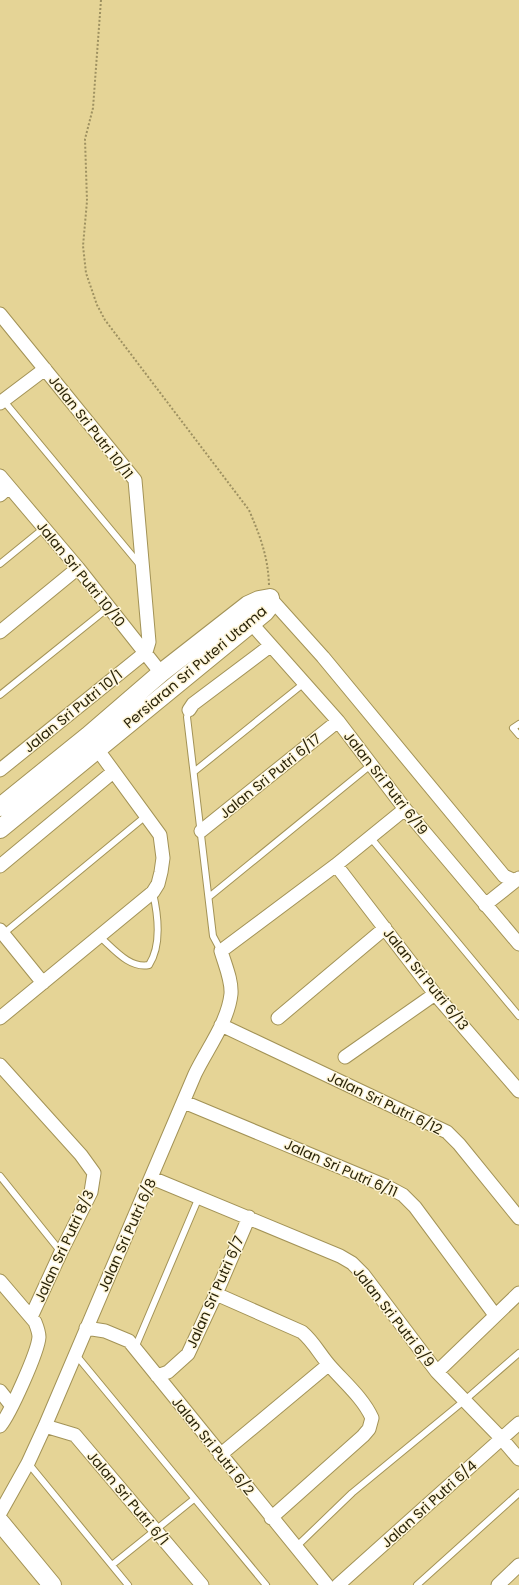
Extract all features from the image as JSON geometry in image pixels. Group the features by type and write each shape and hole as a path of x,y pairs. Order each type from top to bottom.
{"street":[{"name":"Jalan Sri Putri 10/11","path":"0,314 135,480 150,642 146,652"},
{"path":"1,400 45,369"},
{"name":"Jalan Sri Putri 10/10","path":"0,476 5,491 44,528 78,568 108,608 146,652 161,673"},
{"path":"0,632 78,568"},
{"name":"Persiaran Sri Puteri Utama","path":"0,807 92,742 251,623 269,607 270,598 259,600 248,606 161,673 92,742 0,829"},
{"path":"270,598 323,657 504,876 517,879"},
{"name":"Jalan Sri Putri 6/19","path":"251,623 303,684 338,721 405,809 485,906 519,944"},
{"path":"188,710 193,704 270,646"},
{"name":"Jalan Sri Putri 10/1","path":"0,770 146,652"},
{"name":"Jalan Sri Putri 6/17","path":"201,831 338,721"},
{"path":"0,1018 153,892 158,884 161,872 162,847 160,835 147,815 113,772 92,742"},
{"path":"0,866 113,772"},
{"path":"221,952 336,865 405,809"},
{"name":"Jalan Sri Putri 6/13","path":"336,865 435,994 519,1092"},
{"path":"485,906 517,879"},
{"path":"278,1018 385,928"},
{"path":"1,933 43,983"},
{"name":"Jalan Sri Putri 6/8","path":"0,1513 28,1463 45,1426 152,1178 195,1074 221,1025 231,994 221,952"},
{"path":"345,1057 435,994"},
{"name":"Jalan Sri Putri 6/12","path":"221,1025 432,1124 446,1132 459,1144 519,1218"},
{"name":"Jalan Sri Putri 8/3","path":"0,1065 81,1155 94,1173 91,1192 61,1252 32,1317"},
{"name":"Jalan Sri Putri 6/11","path":"184,1102 388,1187 403,1195 415,1207 495,1315"},
{"name":"Jalan Sri Putri 6/9","path":"152,1178 340,1256 352,1263 437,1372 502,1439 519,1459"},
{"name":"Jalan Sri Putri 6/7","path":"157,1376 168,1372 178,1365 188,1354 249,1218"},
{"path":"0,1281 32,1317 38,1329 39,1338 34,1356 0,1426"},
{"path":"437,1372 519,1293"},
{"path":"216,1294 302,1332 310,1339 328,1365 366,1408 372,1418 371,1424 363,1436 271,1518"},
{"name":"Jalan Sri Putri 6/2","path":"86,1328 117,1334 129,1341 296,1547 322,1583"},
{"path":"220,1455 328,1365"},
{"path":"0,1391 11,1405"},
{"name":"Jalan Sri Putri 6/4","path":"338,1585 519,1423"},
{"name":"Jalan Sri Putri 6/1","path":"45,1426 75,1435 202,1585"},
{"path":"0,1522 52,1585"},
{"path":"498,1585 519,1566"}],"lane":[{"path":"1,400 143,570"},
{"path":"0,564 44,528"},
{"path":"0,695 108,608"},
{"path":"195,771 303,684"},
{"path":"188,710 187,717 195,771 213,936 221,952"},
{"path":"519,724 513,728 519,735"},
{"path":"209,897 372,764"},
{"path":"1,933 147,815"},
{"path":"370,837 519,1016"},
{"path":"99,936 130,963 144,966 149,965 155,953 157,943 157,914 153,892"},
{"path":"0,1176 61,1252"},
{"path":"135,1348 200,1197"},
{"path":"296,1547 352,1493 465,1400 519,1353"},
{"path":"75,1354 266,1585"},
{"path":"28,1463 128,1585"},
{"path":"418,1585 519,1494"},
{"path":"112,1565 194,1499"}],"path":[{"path":"101,0 93,108 85,139 86,202 83,246 86,273 97,305 105,320 249,510 263,541 268,568 270,598"}]}
